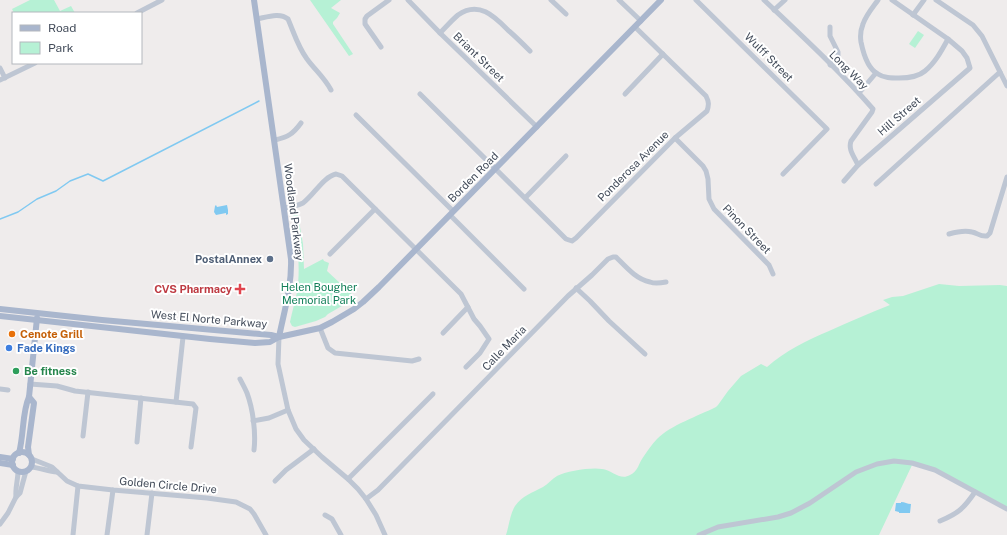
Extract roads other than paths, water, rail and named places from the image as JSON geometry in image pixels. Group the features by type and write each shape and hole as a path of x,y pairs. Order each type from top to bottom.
{"main road":[{"name":"Woodland Parkway","path":"254,0 291,260 291,270 285,309 279,337"},
{"name":"Borden Road","path":"279,337 320,328 342,317 363,302 662,0"},
{"name":"West El Norte Parkway","path":"0,309 102,320 272,335 279,337"},
{"path":"29,397 34,403 28,447 32,464 29,469 23,472 16,470 13,462 16,454 19,453 22,444 26,403 29,397 38,313"},
{"name":"West El Norte Parkway","path":"0,316 183,337 270,342 279,337"},
{"path":"19,453 24,452 30,457"},
{"path":"0,457 13,462"},
{"path":"0,463 13,462"}],"street":[{"path":"139,12 162,0"},
{"path":"381,47 365,24 365,19 389,0"},
{"name":"Briant Street","path":"408,0 537,127"},
{"path":"551,0 566,14"},
{"path":"619,0 641,21"},
{"name":"Wulff Street","path":"696,0 827,129 783,174"},
{"name":"Long Way","path":"764,0 873,108 872,112 849,146 858,164"},
{"path":"774,10 785,0"},
{"path":"878,0 867,16 861,33 861,41 868,62 876,73 884,77 913,77 926,70 939,55 948,38 892,0"},
{"path":"913,15 924,0"},
{"path":"936,0 973,25 982,36 1007,86"},
{"path":"440,33 458,15 466,11 477,9 494,16 530,50"},
{"path":"257,19 280,15 288,19 300,48 307,59 326,81 331,90"},
{"path":"625,94 663,54 636,27"},
{"path":"830,27 830,36 838,52 838,56 830,65"},
{"name":"Hill Street","path":"844,181 858,164 970,68 967,58 962,51 948,38"},
{"name":"Ponderosa Avenue","path":"525,198 566,239 572,241 675,138 706,111 709,106 709,101 706,96 663,54"},
{"path":"0,68 3,79 33,64"},
{"path":"876,184 1000,72"},
{"path":"859,93 876,73"},
{"path":"420,94 525,198 566,156"},
{"path":"356,115 524,289"},
{"path":"275,140 291,135 302,123"},
{"name":"Pinon Street","path":"675,138 703,166 706,171 709,199 714,209 769,265 773,274"},
{"path":"284,208 296,206 303,202 330,176 334,174 342,176 461,294 474,320 489,339 480,353 466,367"},
{"path":"949,234 961,231 971,231 980,236 987,236 990,233 1007,176"},
{"path":"330,254 376,209"},
{"name":"Calle Maria","path":"366,499 378,490 576,288 608,259 616,257 641,280 650,283 666,282"},
{"path":"576,288 645,354"},
{"path":"443,333 468,307"},
{"path":"320,328 328,348 335,353 412,361 420,359"},
{"path":"176,402 183,337"},
{"name":"Woodland Parkway","path":"279,337 278,364 288,410 296,428 304,440 348,479 366,499 385,535"},
{"path":"240,379 247,394 253,421 255,442 254,450"},
{"path":"30,384 57,386 88,392 193,404 196,408 191,447"},
{"path":"0,389 8,390"},
{"path":"83,436 88,392"},
{"path":"348,479 433,394"},
{"path":"137,442 142,398"},
{"path":"253,421 269,418 288,410"},
{"path":"275,480 314,449"},
{"name":"Golden Circle Drive","path":"30,457 52,467 68,481 78,486 236,502 254,514 266,535"},
{"path":"699,535 718,527 778,517 791,513 810,503 856,472 877,464 894,462 912,462 935,470 1007,509"},
{"name":"Golden Circle Drive","path":"29,469 36,467 57,472"},
{"path":"0,524 20,493 24,477 29,469"},
{"path":"16,497 15,492 18,471"},
{"path":"73,535 78,486"},
{"path":"108,535 113,490"},
{"path":"940,521 954,515 966,505 975,492"},
{"path":"147,535 152,493"},
{"path":"325,515 332,519 341,535"}],"water":[{"path":"216,205 217,207 227,205 228,214 216,215 214,212"},
{"path":"901,502 911,504 910,513 899,513 895,511 896,503"}],"waterway":[{"path":"0,219 18,212 37,199 56,191 70,181 88,174 103,181 259,101"}],"place":[{"name":"PostalAnnex","path":"270,259"},
{"name":"CVS Pharmacy","path":"240,289"},
{"name":"Cenote Grill","path":"12,334"},
{"name":"Fade Kings","path":"9,348"},
{"name":"Be fitness","path":"16,371"}],"park label":[{"name":"Helen Bougher Memorial Park","path":"319,293"}]}
